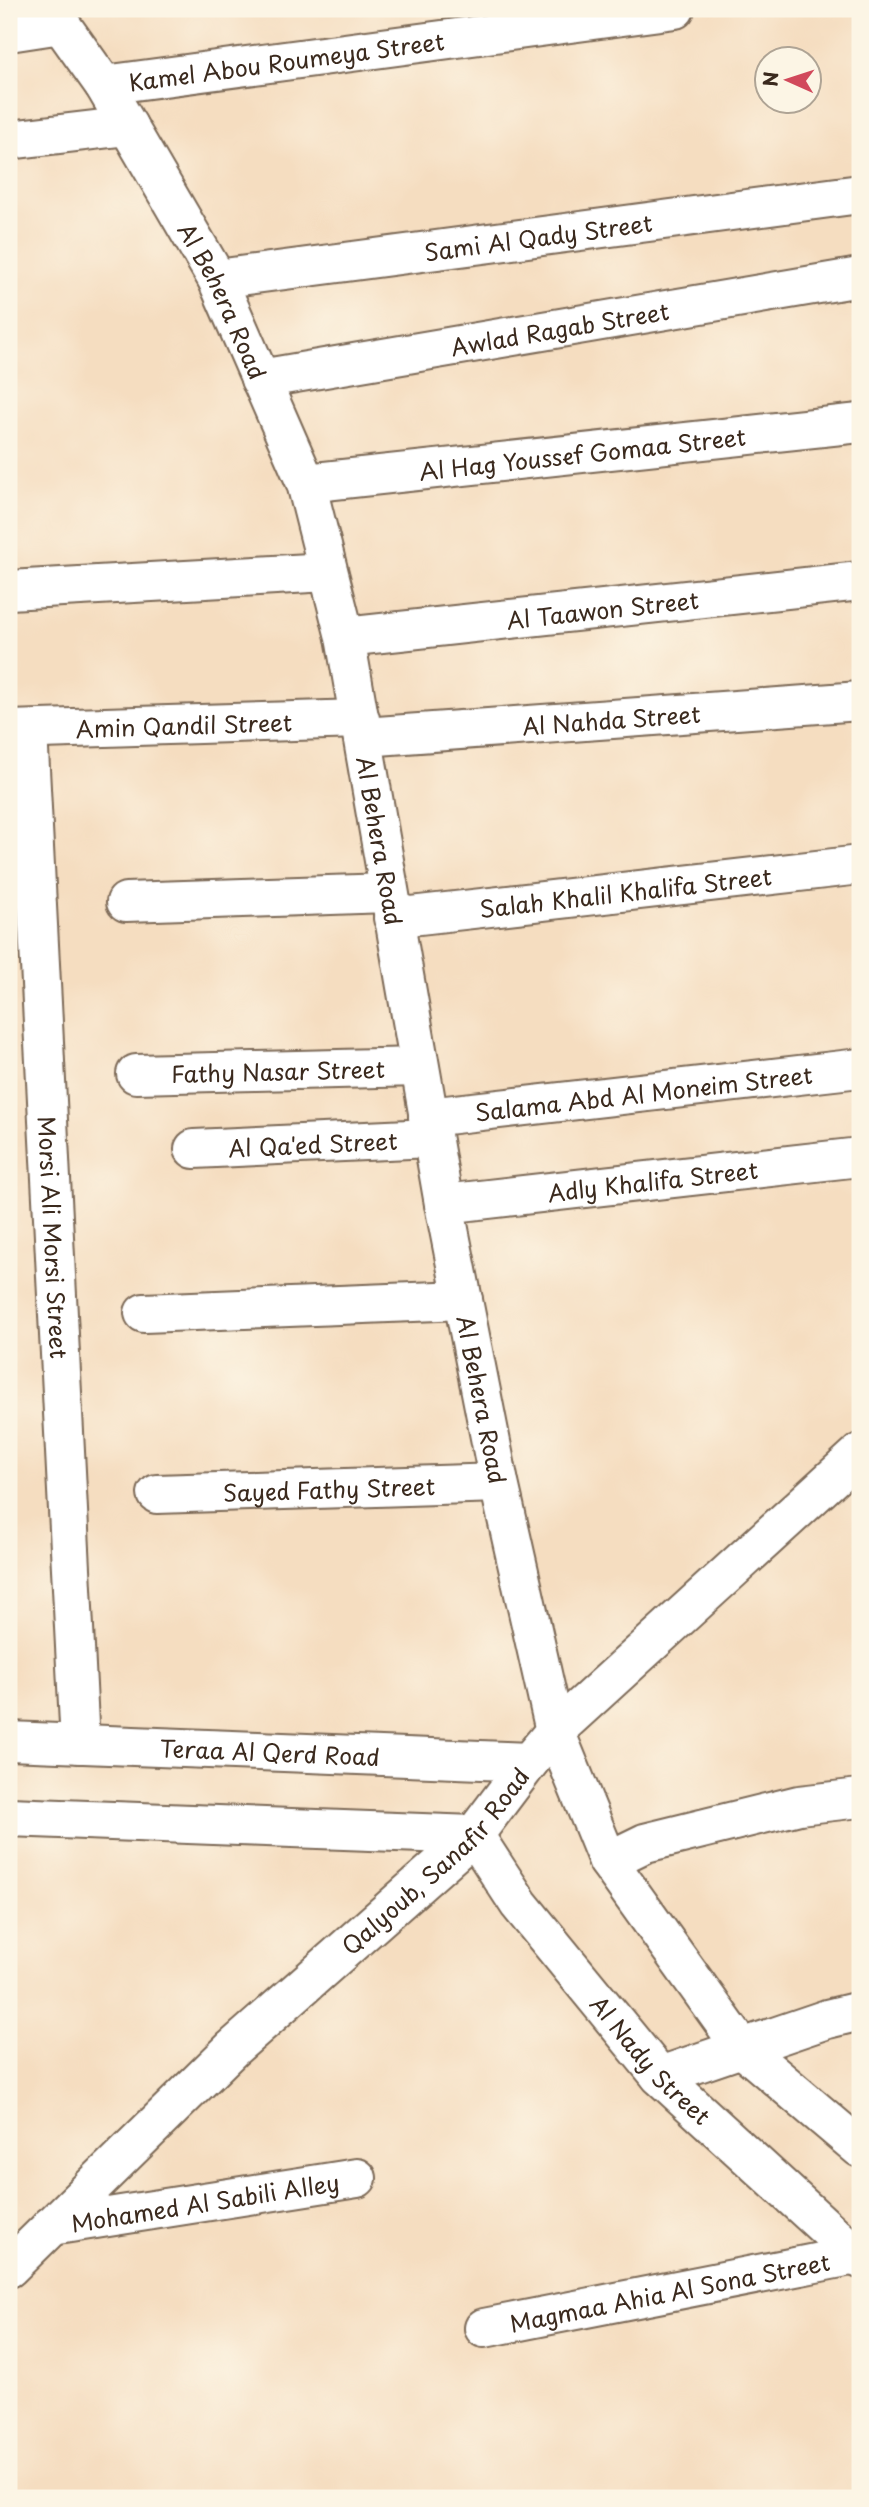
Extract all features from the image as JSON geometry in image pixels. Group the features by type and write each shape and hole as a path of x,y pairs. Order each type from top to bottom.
{"street":[{"name":"Kamel Abou Roumeya Street","path":"104,85 675,9"},
{"name":"Al Behera Road","path":"56,17 104,85 217,279 306,484 345,637 444,1204 499,1483 555,1731 608,1861 742,2048 860,2148"},
{"path":"9,32 56,17"},
{"path":"9,140 128,126"},
{"name":"Sami Al Qady Street","path":"217,279 860,194"},
{"name":"Awlad Ragab Street","path":"260,379 860,277"},
{"name":"Al Hag Youssef Gomaa Street","path":"306,484 860,423"},
{"path":"9,590 328,572"},
{"name":"Al Taawon Street","path":"345,637 860,581"},
{"name":"Al Nahda Street","path":"362,728 860,701"},
{"name":"Amin Qandil Street","path":"18,730 362,728"},
{"name":"Morsi Ali Morsi Street","path":"18,730 80,1744"},
{"name":"Salah Khalil Khalifa Street","path":"126,902 390,906 860,865"},
{"name":"Fathy Nasar Street","path":"136,1074 419,1067"},
{"name":"Salama Abd Al Moneim Street","path":"430,1128 860,1068"},
{"name":"Al Qa'ed Street","path":"194,1149 430,1128"},
{"name":"Adly Khalifa Street","path":"444,1204 860,1157"},
{"path":"144,1313 463,1300"},
{"name":"Qalyoub, Sanafir Road","path":"9,2268 232,2049 474,1835 555,1731 860,1453"},
{"name":"Sayed Fathy Street","path":"157,1494 499,1483"},
{"name":"Teraa Al Qerd Road","path":"9,1741 529,1762"},
{"path":"608,1861 645,1843 799,1805 860,1798"},
{"path":"9,1817 474,1835"},
{"name":"Al Nady Street","path":"474,1835 519,1903 660,2076 858,2257"},
{"path":"660,2076 827,2019 860,2011"},
{"name":"Mohamed Al Sabili Alley","path":"51,2226 357,2178"},
{"name":"Magmaa Ahia Al Sona Street","path":"484,2328 858,2257"}]}
